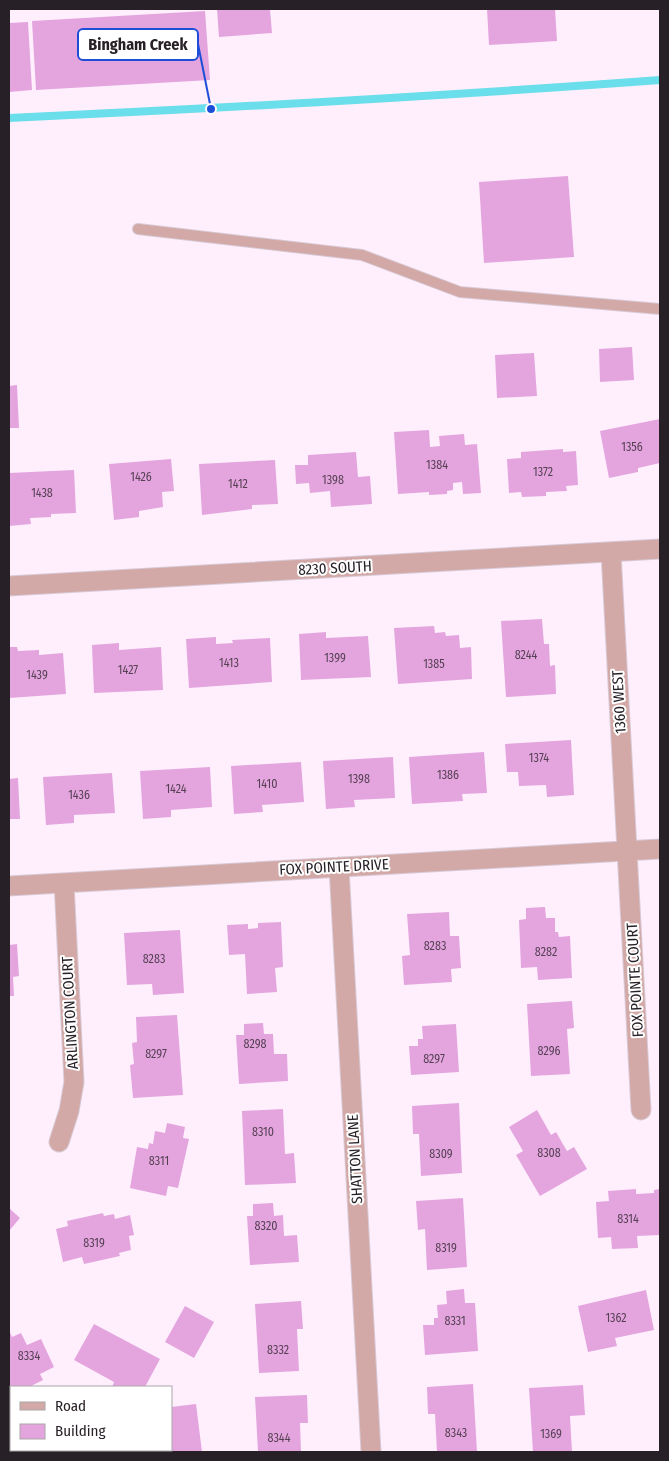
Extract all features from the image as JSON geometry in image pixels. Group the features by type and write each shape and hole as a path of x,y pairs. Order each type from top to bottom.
{"street":[{"name":"8230 SOUTH","path":"9,586 660,549"},
{"name":"1360 WEST","path":"611,553 628,851"},
{"name":"FOX POINTE DRIVE","path":"9,886 660,849"},
{"name":"FOX POINTE COURT","path":"628,851 641,1110"},
{"name":"SHATTON LANE","path":"338,867 371,1452"},
{"name":"ARLINGTON COURT","path":"59,1142 69,1111 74,1082 64,883"}],"lane":[{"path":"138,229 362,255 460,292 660,309"}],"building":[{"path":"217,9 270,9 272,33 219,37"},
{"path":"487,9 555,9 557,41 489,45"},
{"path":"205,11 210,80 36,90 32,21"},
{"path":"28,22 32,90 9,92 9,23"},
{"path":"568,176 574,257 484,263 479,182"},
{"path":"632,347 634,380 600,382 599,349"},
{"path":"534,353 537,396 497,398 495,355"},
{"path":"17,385 19,428 9,428 9,386"},
{"path":"660,419 660,463 638,468 638,472 609,478 600,431"},
{"path":"429,430 430,447 440,446 439,436 464,434 465,445 477,444 481,493 463,494 462,482 453,483 453,490 447,491 447,494 429,495 429,492 398,494 394,432"},
{"path":"563,449 563,452 576,451 578,485 566,486 567,491 546,492 546,496 522,497 521,492 509,493 507,459 521,458 521,452"},
{"path":"356,452 358,477 370,476 372,504 331,507 330,491 310,493 309,483 296,484 295,465 308,465 308,455"},
{"path":"171,459 174,491 162,492 163,507 139,511 139,517 114,520 109,464"},
{"path":"275,460 278,504 252,505 252,509 202,515 199,464"},
{"path":"74,470 76,513 51,514 51,517 30,518 31,524 9,526 9,473"},
{"path":"542,619 544,644 549,644 550,666 555,665 556,694 506,697 501,621"},
{"path":"434,626 435,633 445,632 446,636 459,635 460,648 471,647 472,679 398,684 394,628"},
{"path":"326,632 326,638 368,636 371,677 301,680 299,634"},
{"path":"216,637 216,644 233,643 232,640 270,638 272,682 189,688 186,639"},
{"path":"119,643 119,650 161,647 163,690 94,693 92,645"},
{"path":"9,647 17,647 18,651 39,650 39,655 63,653 66,694 9,698"},
{"path":"571,740 574,795 547,797 546,785 519,786 518,772 507,772 505,744"},
{"path":"484,752 487,793 462,794 463,801 412,804 409,757"},
{"path":"393,757 395,798 354,800 355,807 326,809 323,761"},
{"path":"301,762 304,802 262,805 263,812 234,814 231,766"},
{"path":"210,767 212,807 171,810 171,817 143,819 140,771"},
{"path":"112,773 115,813 74,815 74,823 46,825 43,777"},
{"path":"18,778 20,819 9,819 9,779"},
{"path":"545,907 546,918 555,918 555,932 558,932 559,937 570,936 572,978 538,980 537,967 521,968 519,920 526,919 526,908"},
{"path":"449,912 450,936 459,936 461,968 451,969 452,982 404,985 402,956 410,955 407,914"},
{"path":"281,922 283,967 275,968 277,992 247,994 245,954 229,955 227,925 248,924 248,929 258,928 258,923"},
{"path":"180,930 184,993 153,995 152,984 127,985 124,933"},
{"path":"17,944 19,976 13,977 14,996 9,996 9,945"},
{"path":"572,1001 574,1028 567,1029 570,1074 531,1076 527,1004"},
{"path":"177,1015 183,1095 133,1098 130,1065 134,1064 132,1043 137,1042 136,1017"},
{"path":"263,1023 264,1034 273,1034 274,1054 287,1054 288,1081 239,1084 236,1035 244,1035 244,1024"},
{"path":"456,1024 459,1072 411,1075 409,1046 418,1046 418,1039 423,1039 422,1026"},
{"path":"459,1103 462,1173 421,1176 419,1134 413,1134 412,1106"},
{"path":"283,1109 285,1154 294,1153 296,1183 245,1185 242,1111"},
{"path":"537,1110 551,1135 556,1132 567,1151 574,1147 587,1169 540,1196 516,1155 523,1151 509,1127"},
{"path":"167,1123 185,1127 183,1138 189,1139 178,1188 168,1186 166,1196 130,1188 137,1147 148,1149 149,1143 153,1144 155,1131 165,1133"},
{"path":"636,1189 636,1194 654,1193 654,1190 660,1189 660,1235 637,1236 638,1248 612,1249 611,1237 598,1238 596,1202 609,1201 608,1191"},
{"path":"463,1198 467,1267 427,1270 425,1229 418,1230 416,1201"},
{"path":"273,1203 274,1216 283,1215 284,1236 297,1235 299,1262 250,1265 247,1216 253,1216 253,1204"},
{"path":"9,1208 20,1218 9,1231"},
{"path":"103,1213 104,1216 114,1214 115,1219 130,1215 134,1235 129,1236 131,1250 119,1253 120,1256 84,1264 82,1257 63,1262 56,1229 68,1226 67,1221"},
{"path":"464,1289 465,1303 475,1303 478,1351 425,1355 423,1325 434,1325 434,1318 438,1318 437,1305 447,1304 446,1291"},
{"path":"646,1290 654,1330 615,1338 617,1346 588,1352 578,1306"},
{"path":"301,1301 303,1329 297,1329 299,1371 259,1373 255,1304"},
{"path":"185,1306 214,1322 194,1358 165,1342"},
{"path":"94,1324 160,1359 146,1386 112,1386 114,1382 74,1360"},
{"path":"9,1330 12,1337 21,1333 27,1345 41,1339 54,1367 40,1374 43,1380 31,1386 10,1386 10,1396"},
{"path":"473,1384 477,1452 437,1452 435,1414 428,1414 427,1387"},
{"path":"583,1385 585,1415 570,1416 572,1452 533,1452 529,1388"},
{"path":"307,1395 308,1423 300,1423 301,1452 258,1452 255,1397"},
{"path":"196,1404 202,1452 159,1452 172,1451 172,1407"}],"waterway":[{"path":"9,118 334,101 660,80"}],"place":[{"name":"Bingham Creek","path":"211,109"}]}
